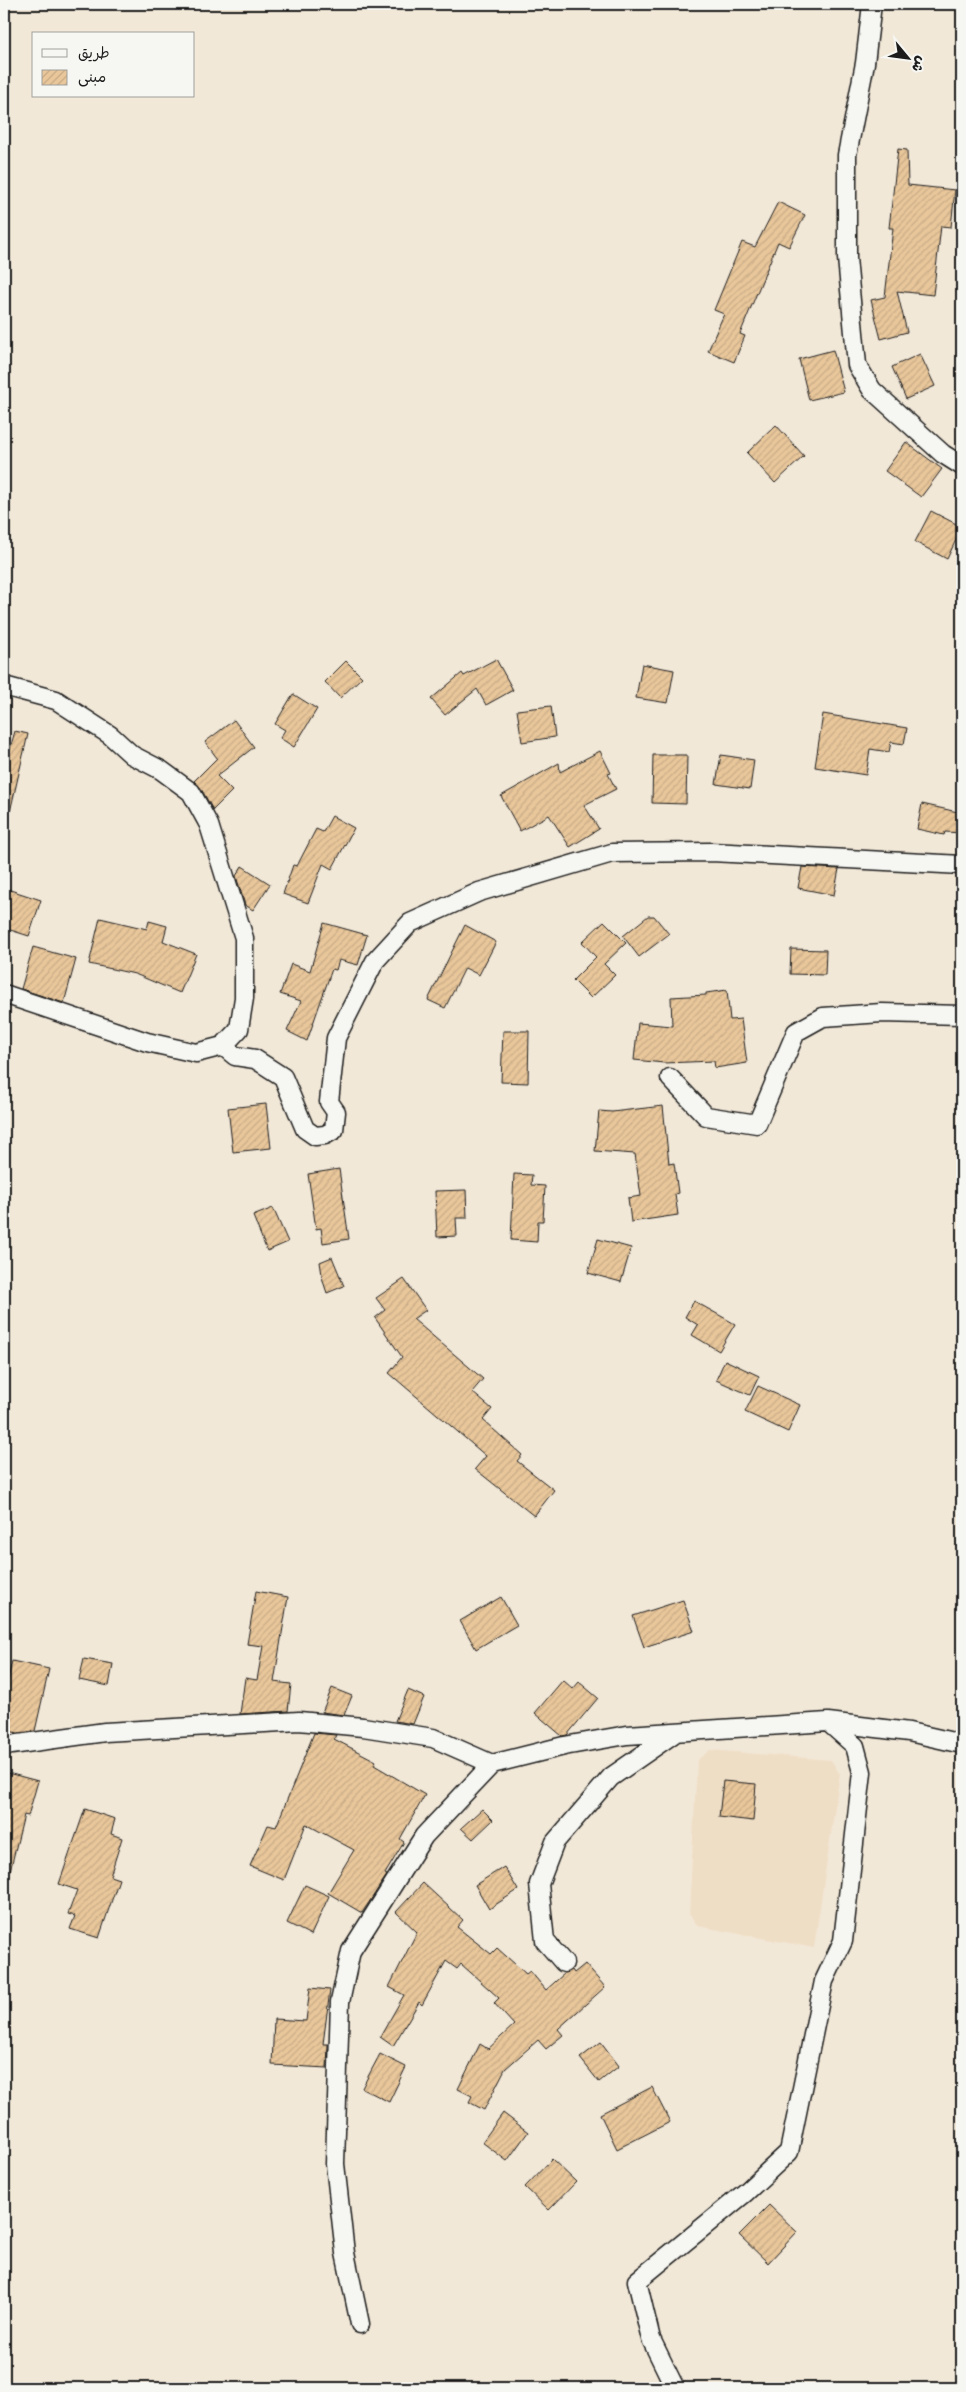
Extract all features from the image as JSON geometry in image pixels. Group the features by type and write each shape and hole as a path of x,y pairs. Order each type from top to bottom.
{"street":[{"path":"872,4 865,63 847,155 847,258 857,365 872,390 944,454 962,466"},
{"path":"4,686 56,700 110,735 132,755 161,770 190,792 209,825 244,938 244,998 239,1029 223,1046 196,1052 148,1042 4,994"},
{"path":"223,1046 236,1056 255,1059 283,1077 305,1129 315,1136 325,1135 334,1130 336,1112 329,1102 336,1038 375,961 410,923 479,892 612,853 711,852 962,865"},
{"path":"670,1078 706,1116 757,1124 796,1032 823,1017 882,1013 962,1015"},
{"path":"4,1746 105,1732 299,1721 363,1727 433,1738 492,1764"},
{"path":"674,2388 651,2339 637,2281 746,2192 789,2152 824,1981 843,1941 862,1772 855,1746 828,1722"},
{"path":"360,2324 345,2253 335,2164 340,2002 351,1951 424,1836 492,1764 564,1746 627,1735 828,1722 909,1732 962,1744"},
{"path":"564,1963 545,1941 539,1884 555,1842 611,1778 676,1731"}],"shaded area":[{"path":"710,1750 831,1760 840,1774 814,1948 697,1926 689,1914 697,1760"}],"building":[{"path":"898,149 907,150 908,185 955,190 951,227 941,226 933,295 897,291 907,332 881,339 871,300 885,297 893,228 889,228"},
{"path":"778,202 805,215 789,247 778,242 740,334 745,336 734,362 708,351 724,314 714,310 742,242 755,247"},
{"path":"833,350 844,392 809,400 799,359"},
{"path":"920,354 935,386 906,399 892,367"},
{"path":"776,425 804,456 775,483 747,453"},
{"path":"906,442 942,469 921,497 885,471"},
{"path":"931,511 962,527 947,559 915,542"},
{"path":"496,659 513,690 486,705 477,689 445,715 431,699 462,673 464,676"},
{"path":"346,661 362,677 340,698 325,682"},
{"path":"642,664 674,670 668,703 636,698"},
{"path":"293,694 317,709 294,747 280,738 285,730 275,724"},
{"path":"551,706 555,737 522,742 517,710"},
{"path":"823,714 907,728 904,744 891,742 889,752 870,749 866,775 815,767"},
{"path":"234,720 254,747 217,776 232,791 213,810 200,787 194,781 217,758 205,742"},
{"path":"15,731 28,734 10,812 4,811 4,762 6,763"},
{"path":"600,751 611,773 608,774 616,789 584,805 599,829 570,847 549,815 520,831 501,796 559,763 560,772"},
{"path":"653,755 687,755 686,804 652,803"},
{"path":"721,755 754,760 750,789 716,784"},
{"path":"922,804 962,813 962,833 945,832 944,835 917,829"},
{"path":"332,816 354,828 332,869 323,864 308,903 283,894 293,865 297,866 316,829 323,832"},
{"path":"242,866 270,884 253,910 245,905 236,876"},
{"path":"802,867 839,869 834,895 798,888"},
{"path":"4,888 41,900 29,936 4,928"},
{"path":"648,916 654,916 669,934 639,957 623,936"},
{"path":"100,918 147,929 149,921 167,926 163,941 196,954 180,993 135,974 89,964"},
{"path":"604,921 626,943 604,964 615,975 591,998 573,980 596,957 582,942"},
{"path":"324,923 367,935 358,965 339,960 336,970 332,969 307,1041 287,1031 301,1001 280,994 291,964 310,971"},
{"path":"465,925 496,942 479,975 465,968 445,1008 428,1000"},
{"path":"33,947 76,959 64,1003 21,989"},
{"path":"791,949 826,950 825,975 790,974"},
{"path":"727,990 730,1020 741,1019 747,1063 715,1068 714,1061 664,1063 634,1060 638,1023 672,1026 671,997 706,995 706,993"},
{"path":"503,1031 529,1031 528,1083 501,1082"},
{"path":"266,1104 271,1148 233,1152 228,1108"},
{"path":"663,1106 669,1164 674,1163 678,1193 675,1194 678,1215 631,1222 628,1198 641,1196 635,1154 595,1151 599,1111 612,1112"},
{"path":"339,1169 349,1239 323,1243 321,1228 316,1229 308,1174"},
{"path":"514,1174 532,1175 531,1185 545,1186 543,1221 538,1221 537,1242 511,1240"},
{"path":"466,1190 467,1218 456,1218 457,1236 437,1237 435,1191"},
{"path":"273,1208 288,1242 267,1251 253,1216"},
{"path":"598,1239 631,1248 621,1282 588,1273"},
{"path":"332,1257 344,1286 327,1293 320,1262"},
{"path":"404,1279 426,1310 413,1319 483,1379 472,1392 492,1409 483,1420 522,1455 517,1461 554,1490 534,1516 475,1469 486,1456 389,1373 402,1357 375,1318 385,1310 376,1298"},
{"path":"694,1301 735,1324 719,1351 692,1335 698,1325 685,1317"},
{"path":"725,1360 759,1376 750,1395 716,1380"},
{"path":"758,1386 800,1405 788,1432 745,1412"},
{"path":"256,1591 288,1597 274,1682 291,1684 288,1711 240,1714 245,1678 257,1680 263,1646 247,1644"},
{"path":"501,1597 517,1625 476,1649 460,1621"},
{"path":"683,1600 694,1631 644,1647 633,1616"},
{"path":"84,1659 113,1664 109,1686 79,1680"},
{"path":"12,1661 49,1669 35,1731 18,1733 4,1730 4,1698"},
{"path":"563,1680 573,1689 579,1682 598,1698 567,1735 562,1736 535,1713"},
{"path":"332,1688 352,1696 344,1715 322,1712"},
{"path":"408,1690 424,1697 413,1724 395,1721"},
{"path":"314,1733 336,1735 334,1739 376,1761 374,1765 425,1795 400,1839 404,1842 385,1874 387,1875 362,1913 328,1893 354,1850 306,1824 284,1880 250,1866 268,1825 276,1827"},
{"path":"4,1772 38,1781 28,1816 24,1815 9,1875 4,1874"},
{"path":"723,1781 756,1784 753,1821 719,1817"},
{"path":"85,1809 115,1819 111,1834 122,1838 110,1876 119,1879 99,1938 70,1929 75,1916 68,1914 77,1890 59,1884"},
{"path":"482,1809 493,1820 473,1839 461,1828"},
{"path":"504,1867 518,1890 489,1909 475,1885"},
{"path":"423,1883 463,1920 457,1927 491,1954 497,1948 526,1974 530,1971 546,1990 565,1973 572,1970 574,1973 585,1964 605,1987 558,2029 563,2035 546,2049 538,2040 505,2069 484,2110 469,2102 472,2096 458,2089 480,2044 488,2049 514,2025 494,2003 499,1998 461,1964 457,1969 446,1961 422,2005 419,2002 393,2046 380,2037 404,1995 389,1987 417,1932 396,1912"},
{"path":"305,1885 329,1896 311,1935 287,1923"},
{"path":"310,1988 330,1990 323,2044 328,2044 327,2068 272,2065 274,2019 306,2021"},
{"path":"601,2042 619,2066 599,2082 580,2058"},
{"path":"380,2054 406,2067 389,2102 362,2088"},
{"path":"652,2087 670,2122 617,2149 600,2114"},
{"path":"503,2113 528,2132 507,2161 482,2142"},
{"path":"552,2159 576,2182 549,2210 525,2187"},
{"path":"769,2205 797,2232 768,2263 739,2235"}]}
